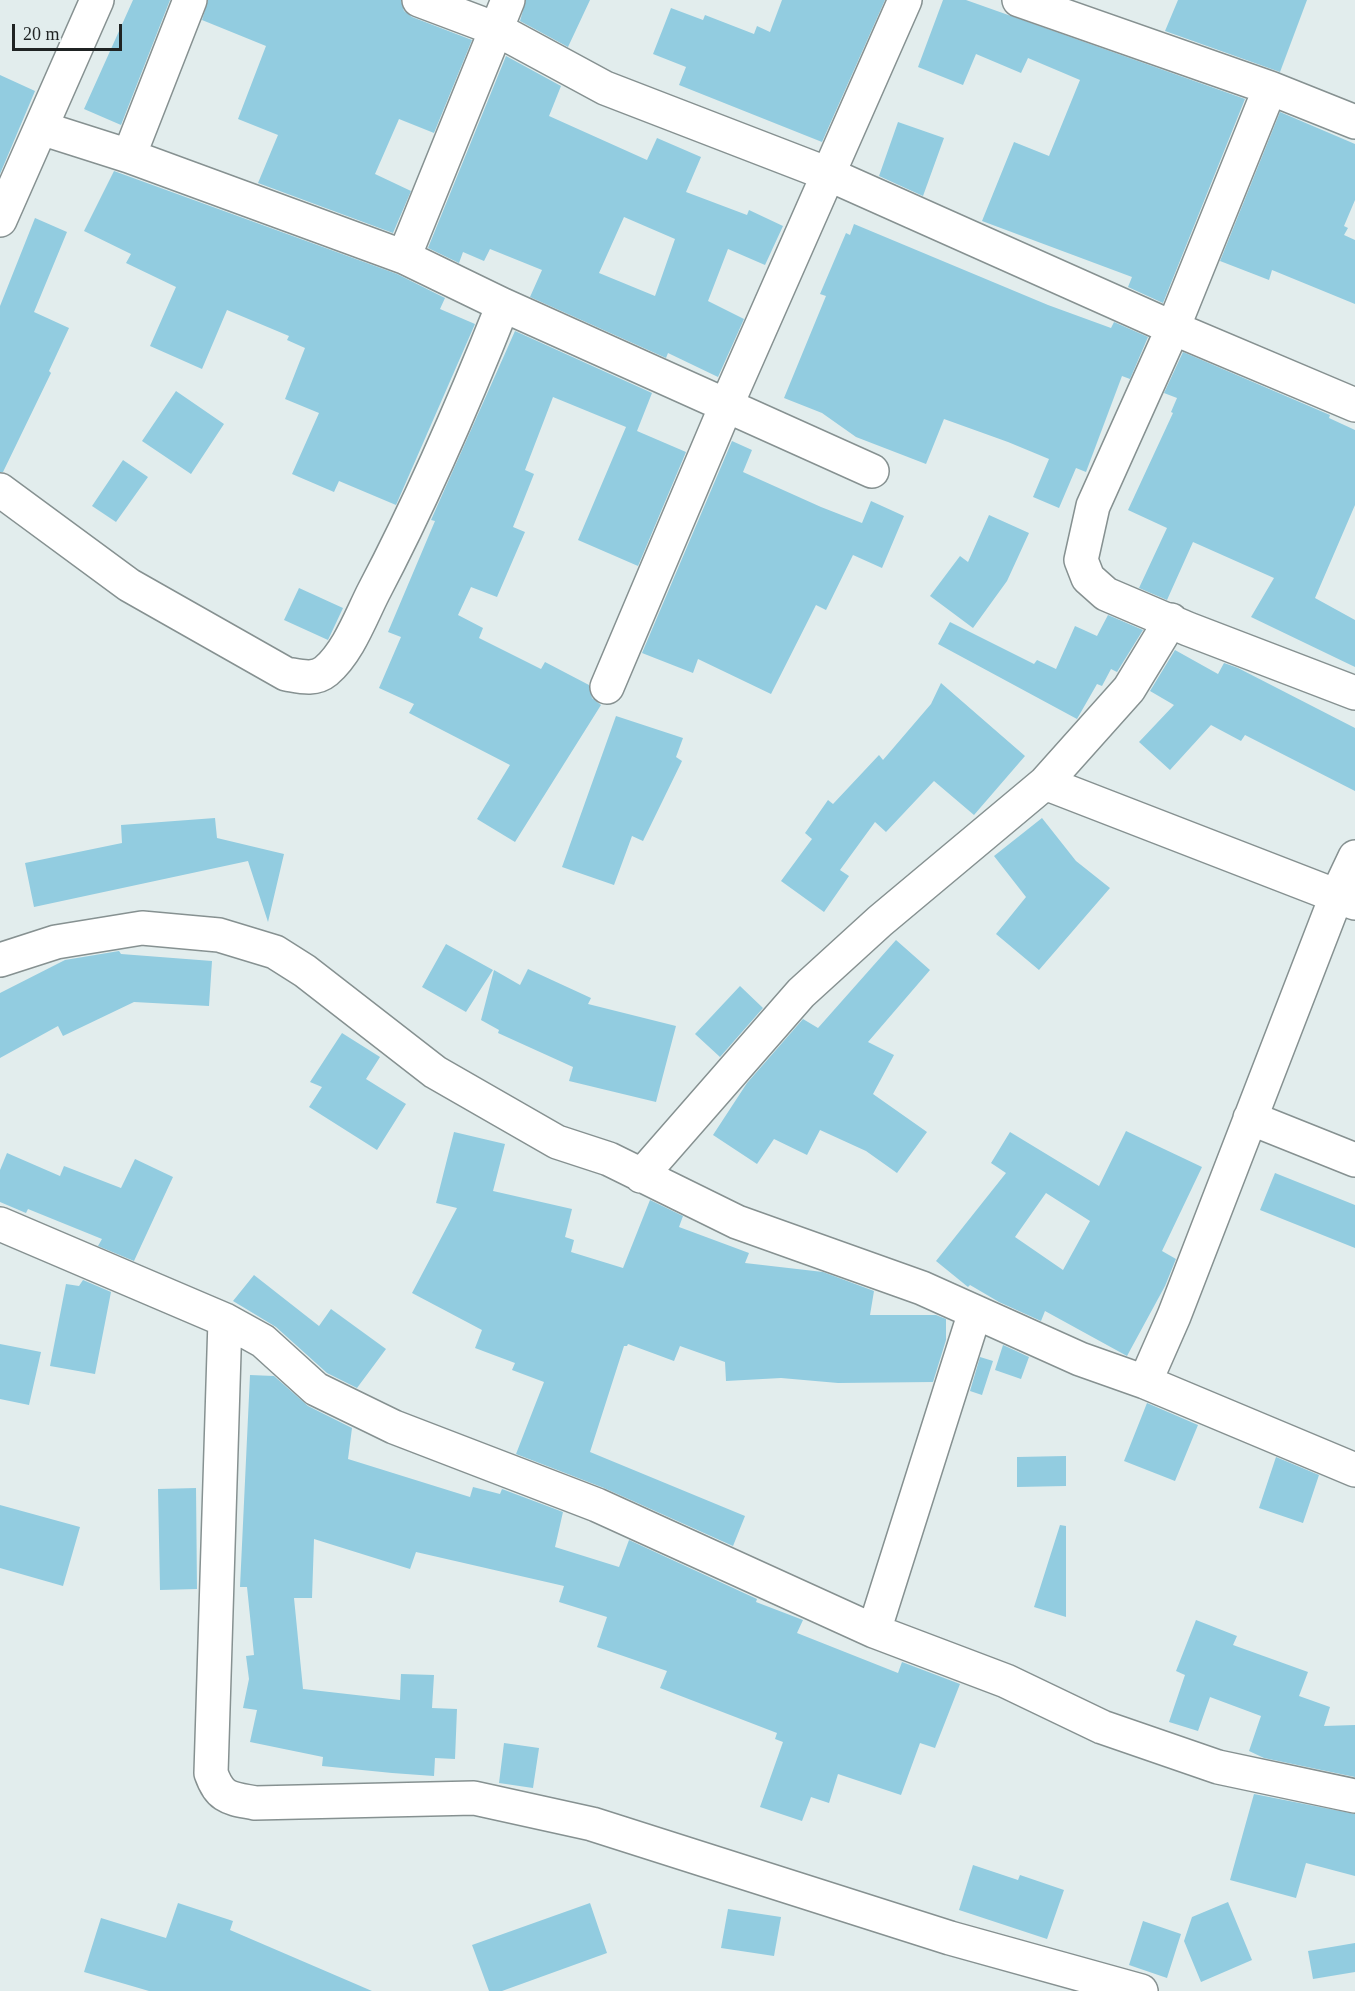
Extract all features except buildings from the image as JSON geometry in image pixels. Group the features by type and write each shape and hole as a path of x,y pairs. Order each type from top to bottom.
{"street":[{"path":"3,207 41,128 97,0"},
{"path":"129,156 190,0"},
{"path":"419,0 502,14 605,88 828,174 1173,328 1355,405"},
{"path":"607,687 726,406 905,0"},
{"path":"1018,0 1270,88 1355,122"},
{"path":"404,256 502,14"},
{"path":"1270,88 1173,328 1093,506 1081,560 1088,578 1106,594 1188,629 1355,693"},
{"path":"41,128 129,156 404,256 503,304 872,471"},
{"path":"0,490 60,537 148,596 286,674 309,678 324,673 342,653 386,569 457,422 503,304"},
{"path":"641,1176 801,993 880,921 1044,783 1129,689 1171,620"},
{"path":"1044,783 1345,900"},
{"path":"1145,1382 1174,1316 1250,1119 1345,900 1355,857"},
{"path":"0,960 56,942 142,928 219,935 275,952 305,971 394,1042 453,1084 557,1142 609,1158 737,1222 922,1288 1080,1359 1145,1382 1355,1470"},
{"path":"1250,1119 1355,1160"},
{"path":"0,1224 225,1320 263,1341 316,1389 337,1401 394,1427 597,1505 874,1630 964,1663 1102,1728 1218,1767 1355,1796"},
{"path":"874,1630 975,1312"},
{"path":"225,1320 211,1773 216,1787 226,1797 255,1803 474,1798 592,1824 950,1938 1047,1978 1141,1991"}]}
